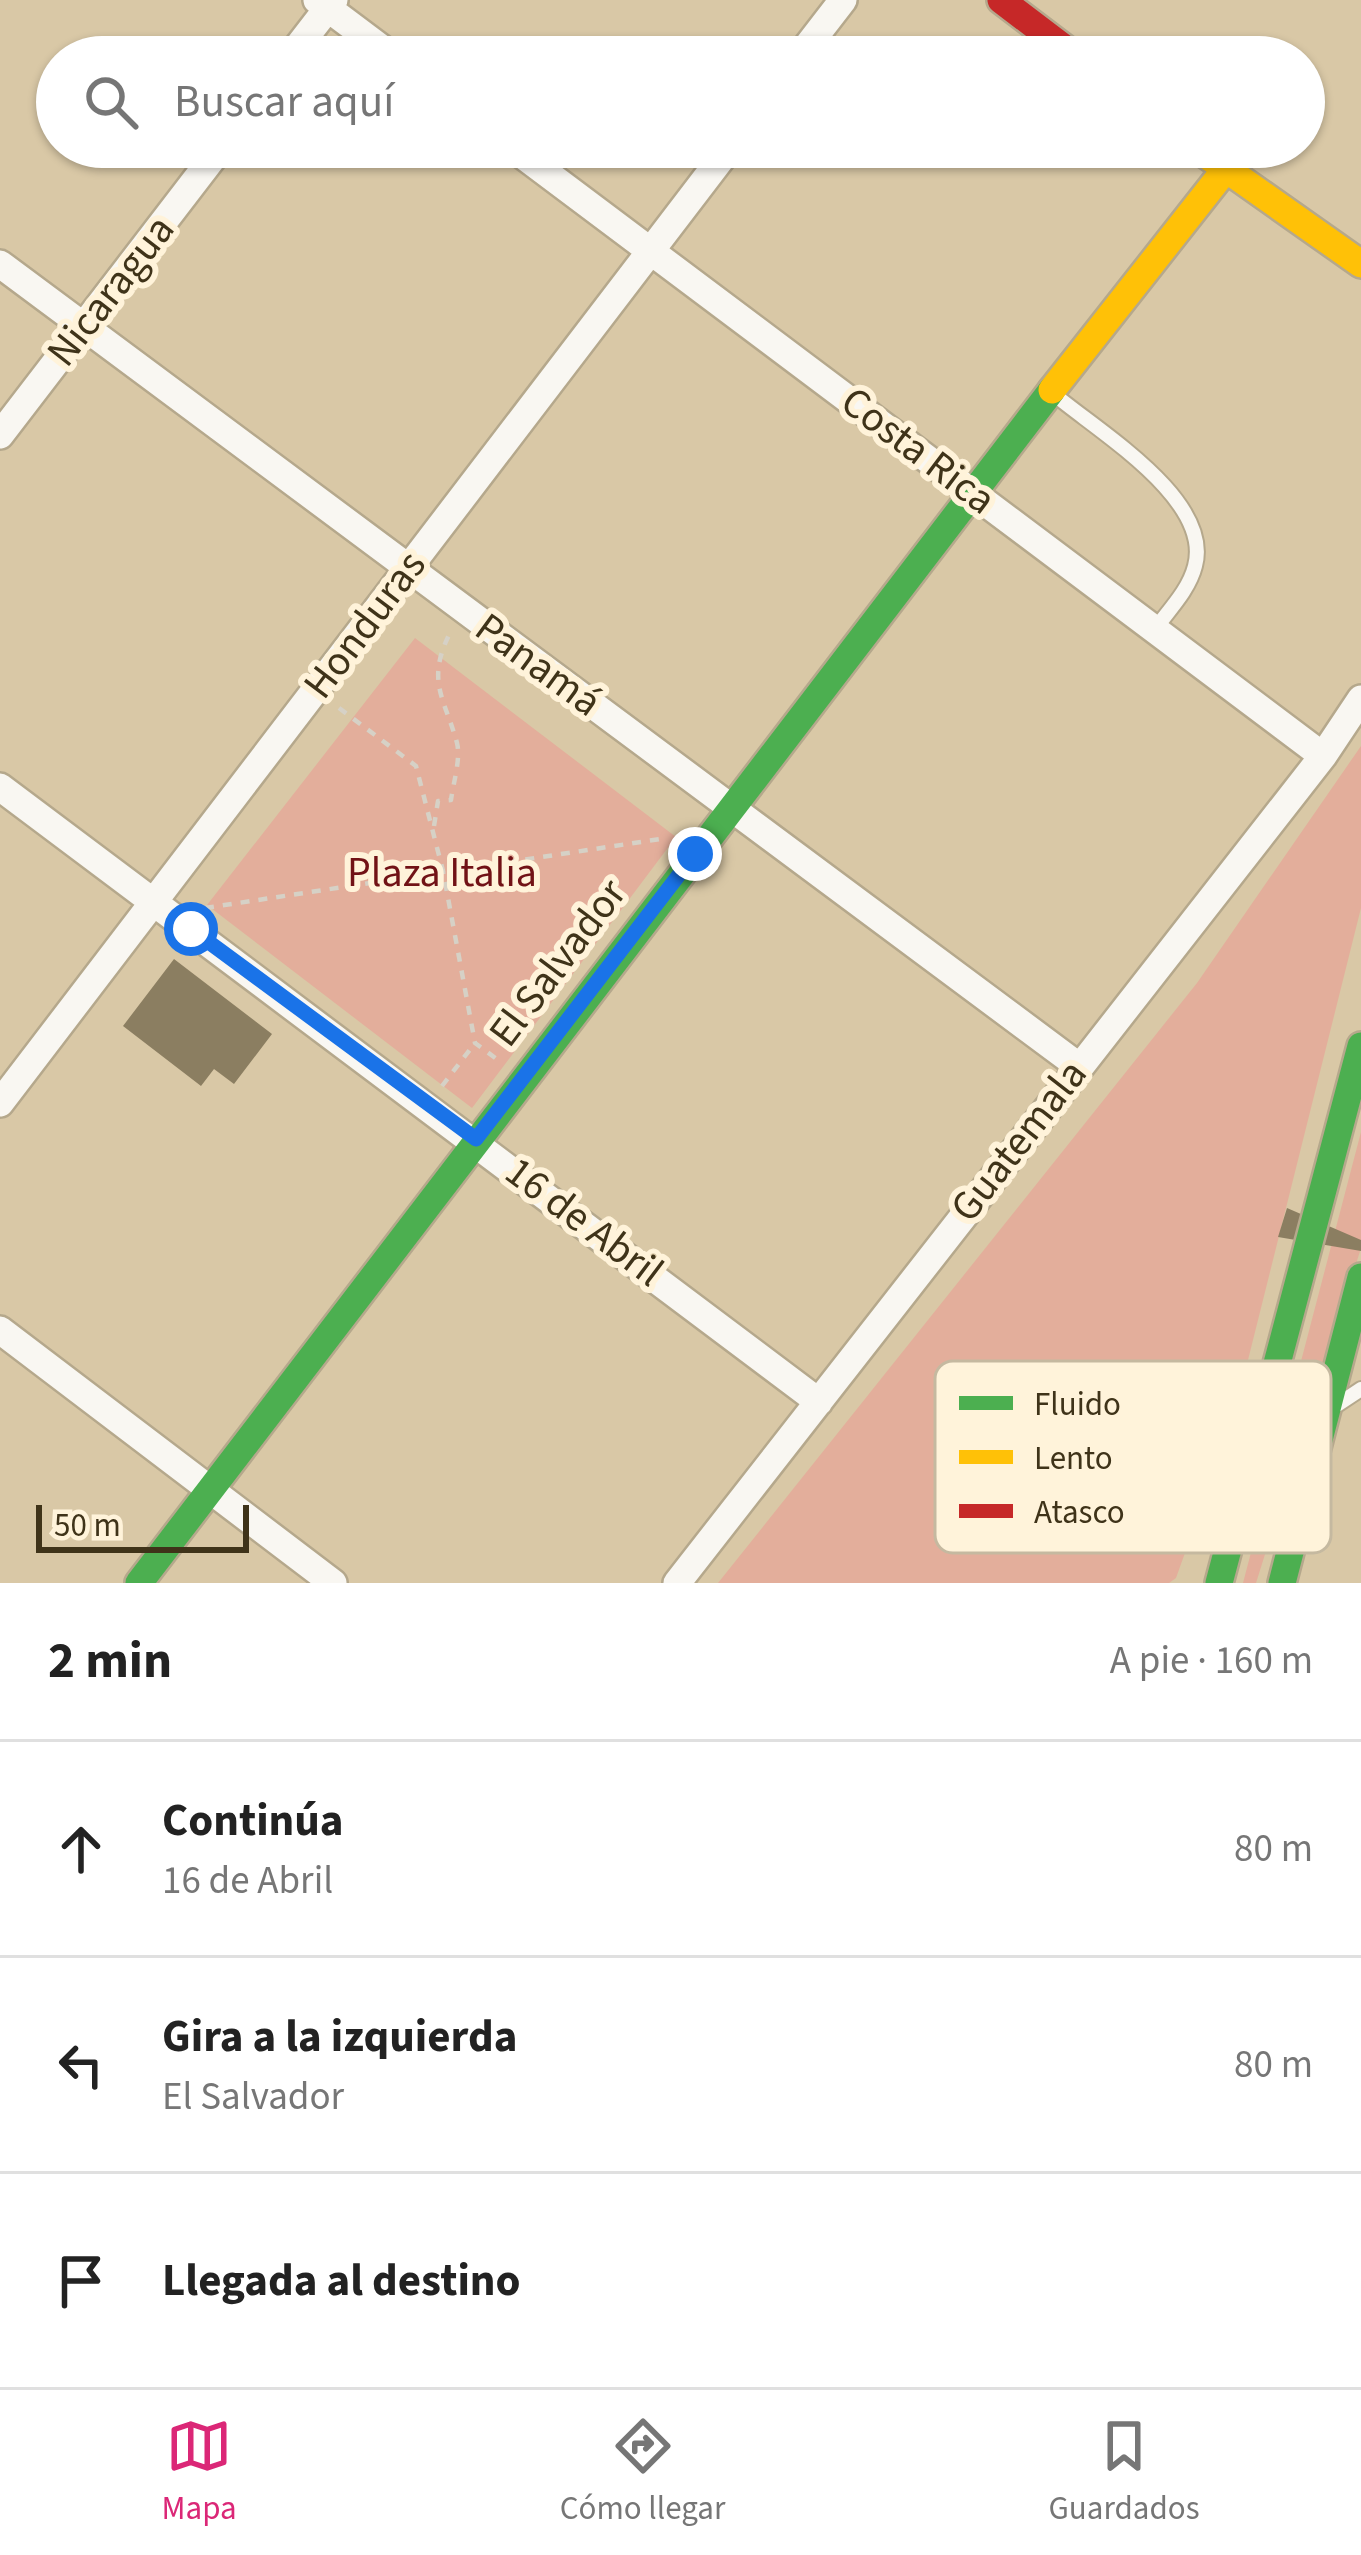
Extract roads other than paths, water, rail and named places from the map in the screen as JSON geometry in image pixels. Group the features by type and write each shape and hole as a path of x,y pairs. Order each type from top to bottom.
{"street":[{"path":"815,36 843,0"},
{"path":"1001,0 1048,36"},
{"path":"304,36 326,3 367,36"},
{"name":"Nicaragua","path":"0,434 205,168"},
{"name":"Costa Rica","path":"540,168 1323,756"},
{"name":"Honduras","path":"0,1103 714,168"},
{"path":"1223,168 1361,264"},
{"path":"1226,170 1361,290"},
{"name":"El Salvador","path":"140,1583 973,491 1226,170"},
{"name":"Panamá","path":"0,264 1077,1065"},
{"name":"Guatemala","path":"677,1583 1077,1065 1323,756 1361,699"},
{"name":"16 de Abril","path":"0,787 476,1139 819,1402"},
{"path":"1278,1361 1361,1046"},
{"path":"1331,1385 1361,1277"},
{"path":"0,1330 333,1583"},
{"path":"1219,1583 1227,1553"},
{"path":"1282,1583 1289,1553"}],"lane":[{"path":"1050,391 1168,488 1188,514 1196,537 1196,564 1155,629"},
{"path":"1331,1409 1361,1390"}],"park label":[{"name":"Plaza Italia","path":"442,873"}]}
